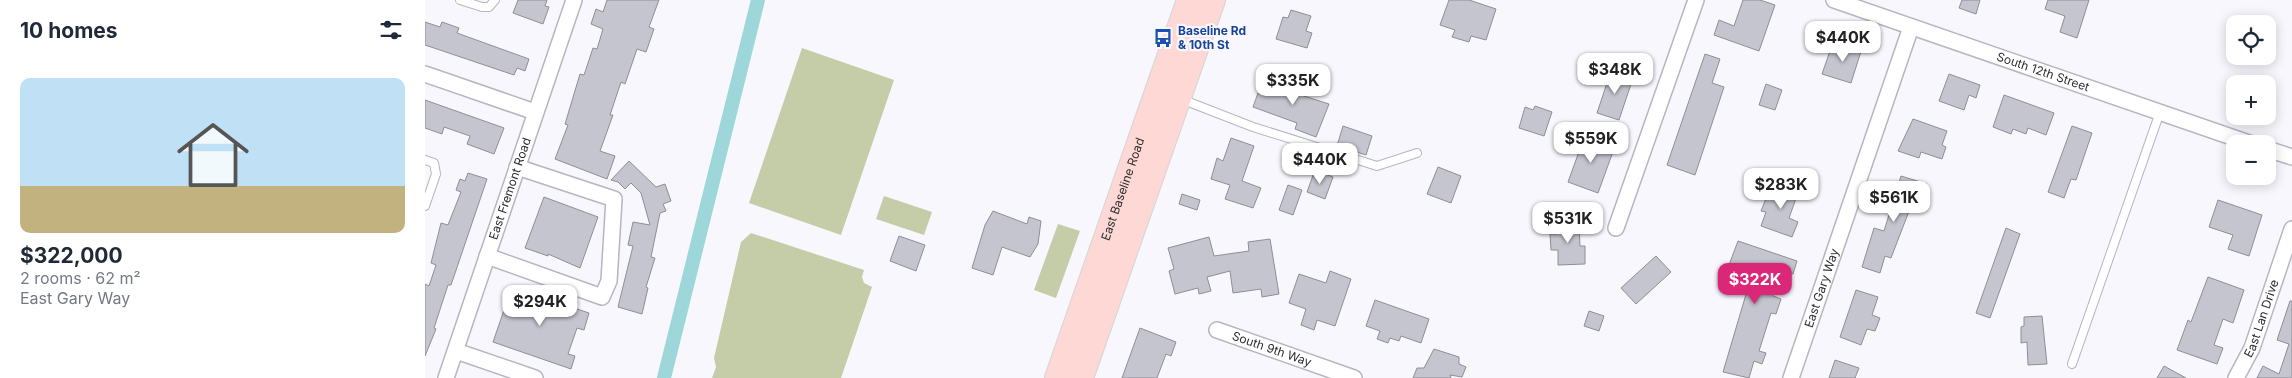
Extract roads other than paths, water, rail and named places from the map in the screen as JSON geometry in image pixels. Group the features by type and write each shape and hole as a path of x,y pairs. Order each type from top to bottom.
{"main road":[{"name":"East Baseline Road","path":"1081,378 1120,232 1189,0"},
{"name":"East Baseline Road","path":"1057,378 1179,98 1213,0"}],"street":[{"name":"East Fremont Road","path":"446,378 574,0"},
{"path":"1616,228 1696,0"},
{"name":"South 12th Street","path":"1834,0 2226,135"},
{"name":"East Gary Way","path":"1791,378 1911,27"},
{"path":"425,74 535,112"},
{"path":"2276,152 2292,157"},
{"path":"487,256 602,297 609,281 614,199 517,167"},
{"name":"East Lan Drive","path":"2236,378 2252,348 2292,229"},
{"name":"South 9th Way","path":"1217,330 1354,378"},
{"path":"455,351 535,378"}],"lane":[{"path":"460,0 482,7 489,7 495,0"},
{"path":"1179,98 1253,127 1377,166 1417,153"},
{"path":"2072,364 2160,112"},
{"path":"425,160 434,164 435,174 425,206"}],"waterway":[{"path":"664,378 758,0"}],"place":[{"name":"Baseline Rd & 10th St","path":"1163,38"}]}
